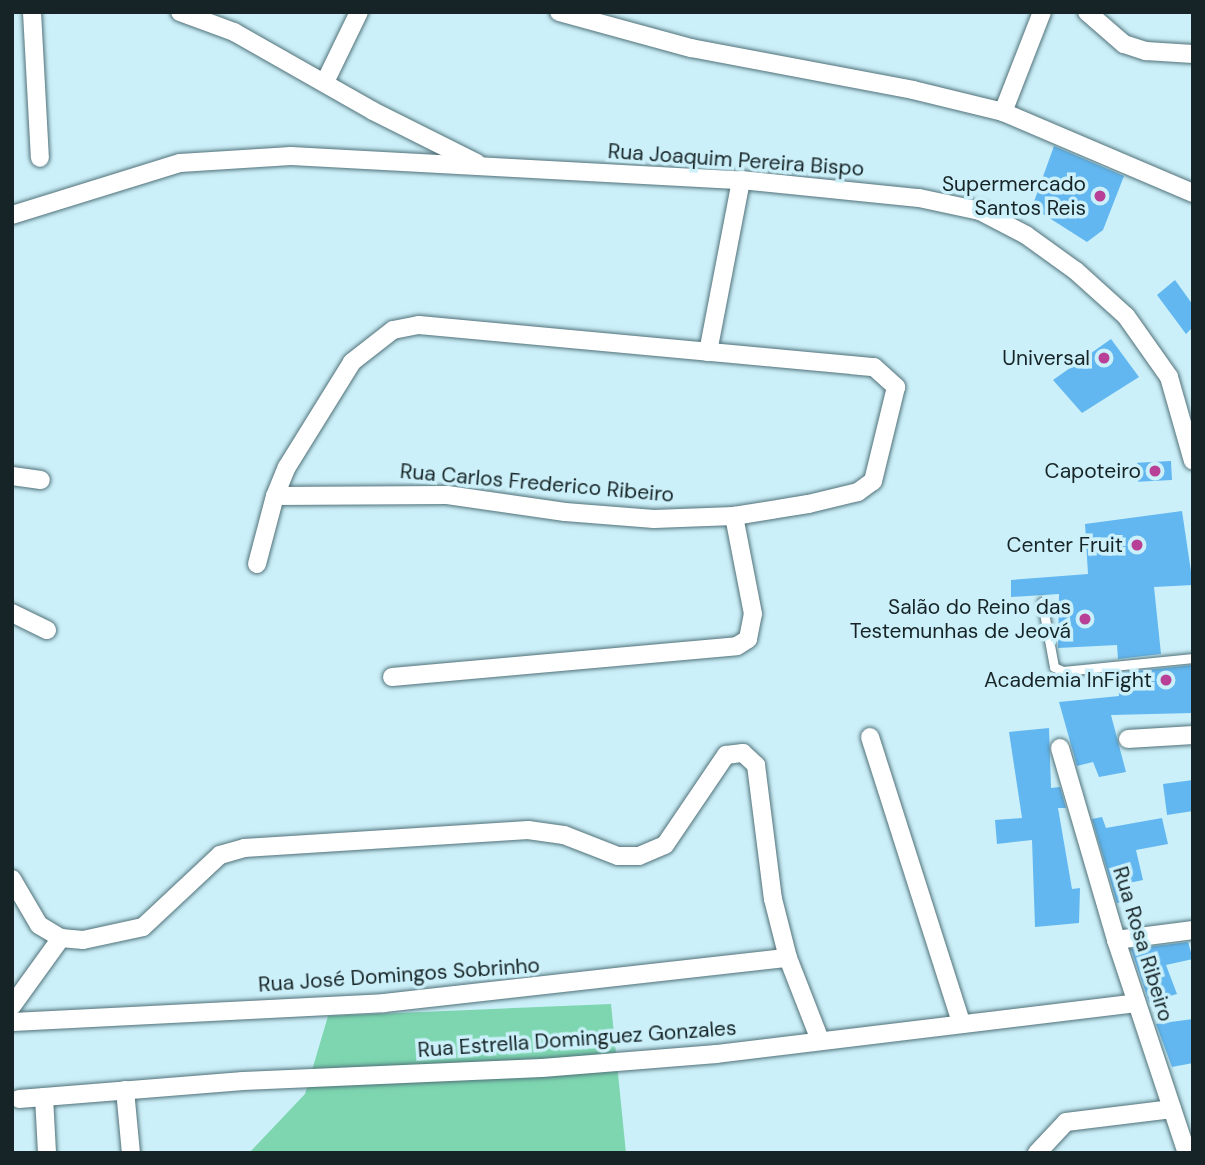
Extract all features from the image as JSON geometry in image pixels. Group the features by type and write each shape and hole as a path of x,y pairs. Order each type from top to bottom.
{"street":[{"path":"32,12 40,158"},
{"name":"Rua Joaquim Pereira Bispo","path":"180,12 234,32 484,166 741,180 919,198 980,211 1026,235 1076,271 1126,316 1168,377 1193,461"},
{"path":"325,82 359,12"},
{"path":"559,12 691,48 913,90 1003,112 1193,193"},
{"path":"1003,112 1042,12"},
{"path":"1087,12 1124,44 1146,51 1193,54"},
{"path":"12,215 180,163 290,156 484,166"},
{"path":"708,352 741,180"},
{"name":"Rua Carlos Frederico Ribeiro","path":"257,564 275,496 286,467 352,362 393,330 419,325 874,367 896,387 873,481 858,492 734,516 654,519 590,514 447,495 275,496"},
{"path":"12,476 41,480"},
{"path":"392,677 737,646 748,639 753,614 734,516"},
{"path":"12,613 47,630"},
{"path":"1128,739 1193,736"},
{"path":"870,737 961,1022"},
{"name":"Rua Rosa Ribeiro","path":"1060,748 1116,940 1187,1153"},
{"path":"12,879 39,925 61,938 116,936 143,926 220,855 244,848 528,830 564,835 618,856 639,856 665,845 726,755 743,753 756,765 773,899 788,958 820,1040"},
{"path":"1116,940 1193,930"},
{"path":"12,1006 61,938"},
{"name":"Rua José Domingos Sobrinho","path":"12,1022 384,1003 788,958"},
{"name":"Rua Estrella Dominguez Gonzales","path":"19,1099 125,1090 542,1068 716,1054 961,1022 1136,1003"},
{"path":"125,1090 131,1153"},
{"path":"44,1097 47,1153"},
{"path":"1037,1153 1066,1122 1172,1109"}],"lane":[{"path":"1042,602 1054,667 1063,671 1193,658"}],"green space":[{"path":"611,1004 626,1153 249,1153 305,1094 328,1016"}],"building":[{"path":"1054,146 1124,176 1103,230 1087,242 1032,207"},
{"path":"1175,280 1193,305 1193,327 1186,334 1157,295"},
{"name":"Universal","path":"1111,339 1139,377 1082,413 1053,380"},
{"name":"Capoteiro","path":"1171,461 1172,480 1138,482 1137,463"},
{"path":"1182,511 1193,585 1154,587 1161,654 1118,659 1117,645 1058,648 1059,594 1011,597 1011,580 1088,574 1085,524"},
{"path":"1193,665 1193,713 1111,715 1126,772 1099,777 1093,762 1077,766 1059,702 1119,696 1118,673"},
{"path":"1049,728 1051,788 1060,787 1066,808 1058,808 1072,889 1080,888 1079,923 1035,927 1032,840 997,844 995,820 1022,818 1009,732"},
{"path":"1193,780 1193,811 1167,815 1163,784"},
{"path":"1102,817 1106,828 1162,818 1168,844 1136,850 1143,880 1129,883 1132,901 1117,903 1092,819"},
{"path":"1188,942 1193,959 1166,965 1177,994 1149,1002 1131,949"},
{"path":"1193,1019 1193,1063 1172,1067 1156,1024"}],"place":[{"name":"Supermercado Santos Reis","path":"1100,196"},
{"name":"Universal","path":"1104,358"},
{"name":"Capoteiro","path":"1155,471"},
{"name":"Center Fruit","path":"1137,545"},
{"name":"Salão do Reino das Testemunhas de Jeová","path":"1085,619"},
{"name":"Academia InFight","path":"1166,680"}]}
